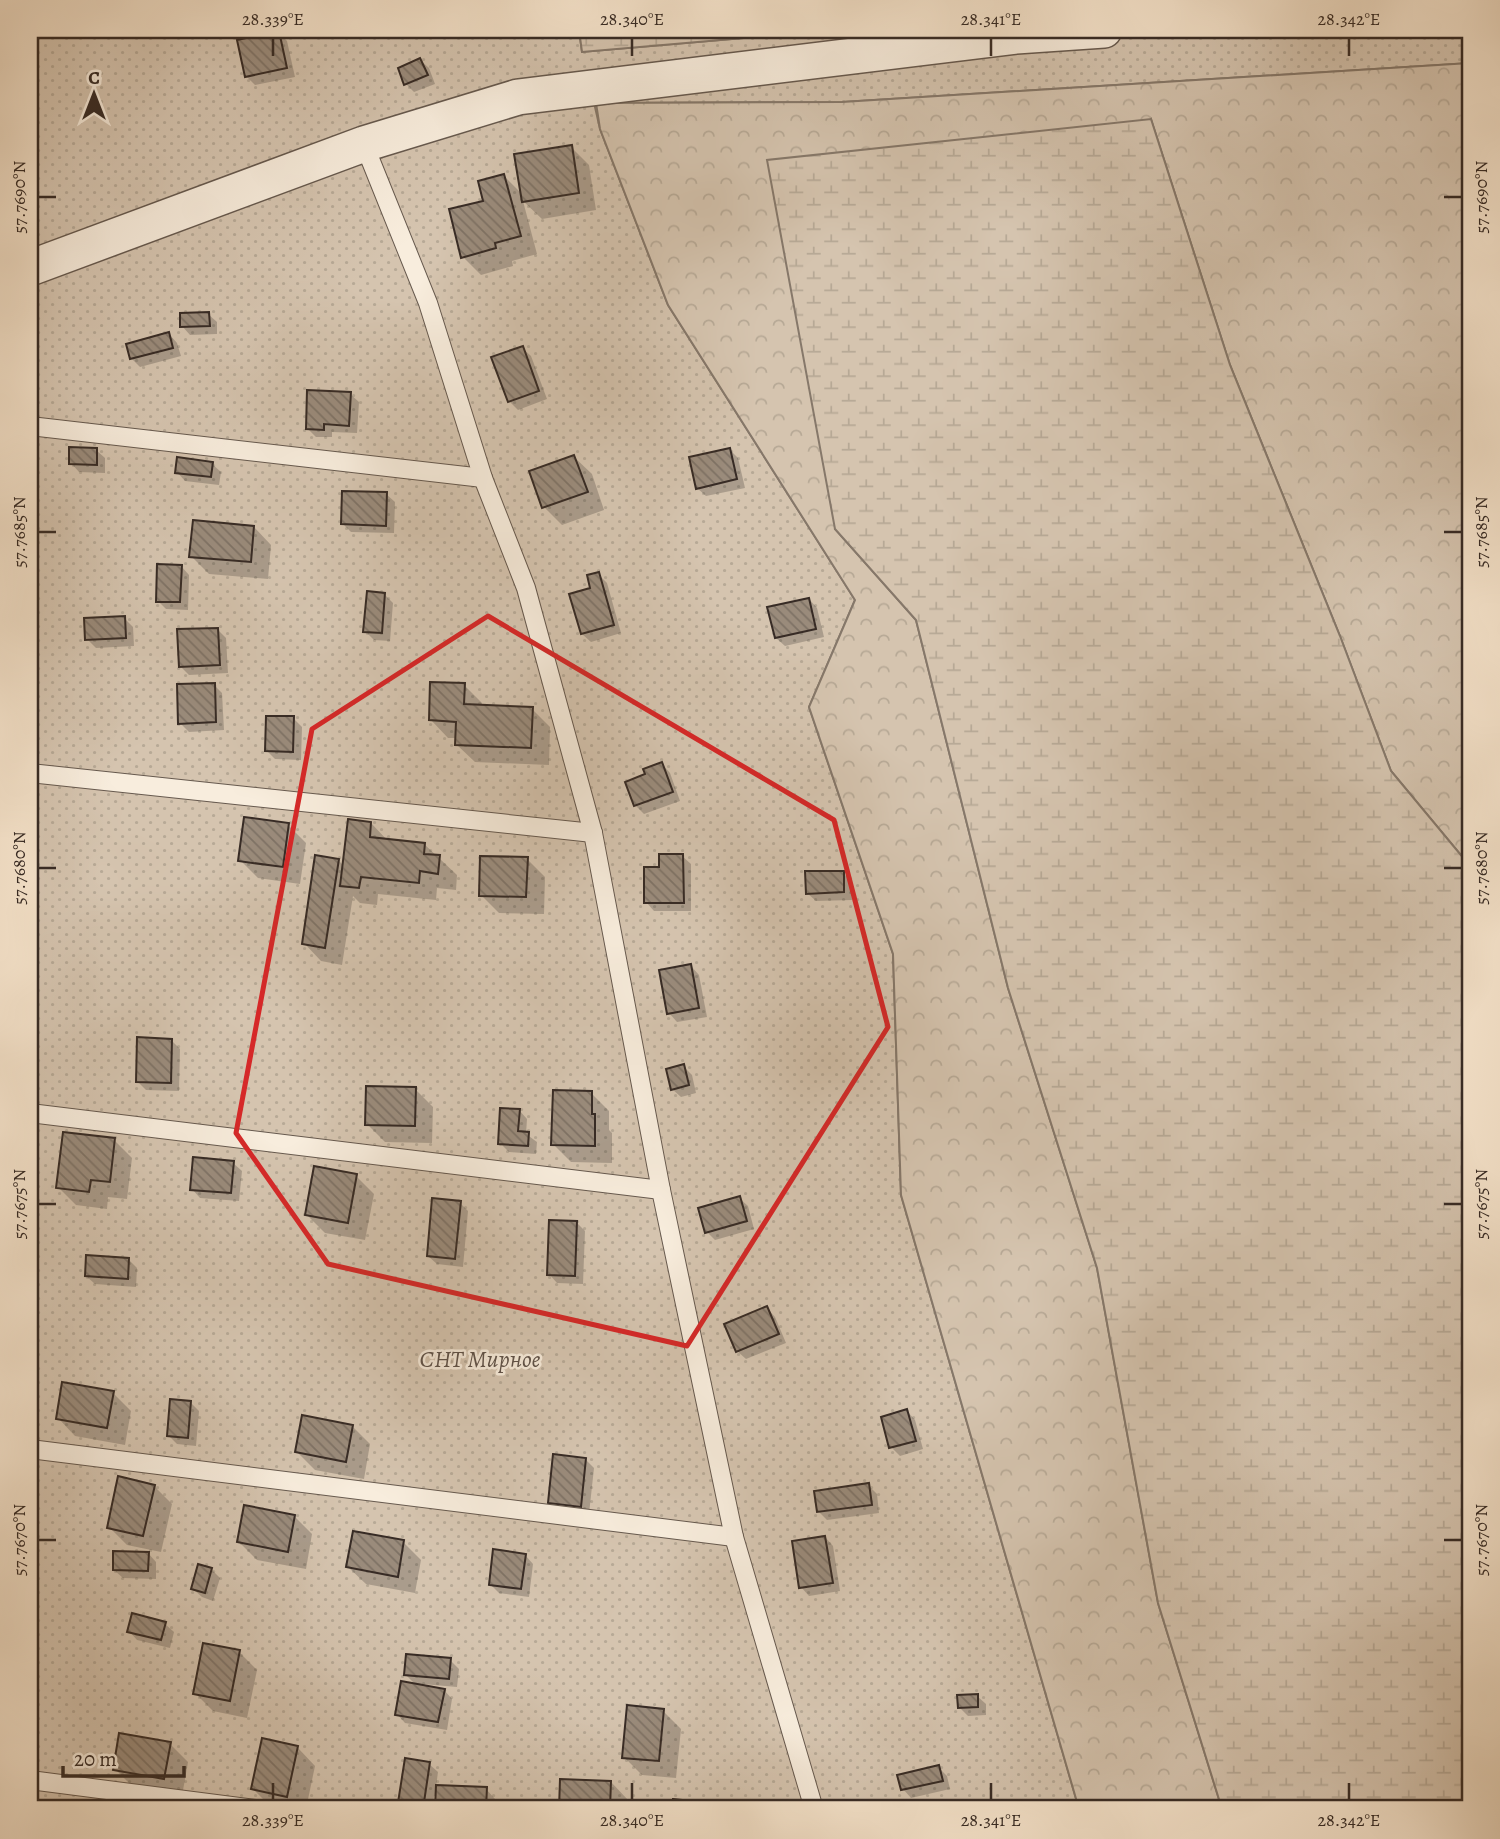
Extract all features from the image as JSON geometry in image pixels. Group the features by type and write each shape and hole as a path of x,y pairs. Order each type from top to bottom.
{"street":[{"path":"30,268 364,144 518,97 1002,38 1104,30"}],"lane":[{"path":"364,144 428,303 483,478 526,588 593,832 661,1191 734,1537 814,1809"},
{"path":"30,426 483,478"},
{"path":"30,773 593,832"},
{"path":"30,1113 661,1191"},
{"path":"30,1449 734,1537"},
{"path":"30,1780 255,1809"}],"highlighted area":[{"path":"488,616 834,820 888,1027 687,1346 328,1264 236,1133 312,729"}],"green space":[{"name":"СНТ Мирное","path":"30,30 579,30 582,52 838,30 1470,30 1470,63 842,102 596,103 587,72 600,129 668,305 855,600 809,707 893,954 901,1195 1079,1809 30,1809"},
{"path":"579,30 838,30 582,52"},
{"path":"1470,63 1470,866 1391,771 1340,636 1230,365 1151,119 835,529 916,620 1008,988 1097,1268 1158,1603 1222,1809 1079,1809 901,1195 893,954 809,707 855,600 668,305 600,129 596,103 842,102"},
{"path":"1151,119 1230,365 1340,636 1391,771 1470,866 1470,1809 1222,1809 1158,1603 1097,1268 1008,988 916,620 835,529 767,160"}],"building":[{"path":"279,31 287,68 245,77 237,40"},
{"path":"420,58 428,75 404,85 398,68"},
{"path":"572,145 579,193 522,202 514,154"},
{"path":"504,174 521,236 495,243 496,248 461,258 449,209 483,201 478,181"},
{"path":"209,312 210,326 180,327 180,313"},
{"path":"169,332 173,348 130,359 126,344"},
{"path":"523,346 539,391 508,402 491,357"},
{"path":"307,390 351,392 349,426 324,424 324,430 306,429"},
{"path":"69,447 97,448 97,465 69,464"},
{"path":"730,448 737,479 696,489 689,457"},
{"path":"574,455 588,492 542,508 529,471"},
{"path":"177,457 213,462 211,477 175,473"},
{"path":"342,491 387,492 386,526 341,524"},
{"path":"193,520 254,526 251,562 189,557"},
{"path":"157,564 182,565 180,602 156,602"},
{"path":"599,572 614,625 581,634 569,594 590,588 587,575"},
{"path":"367,591 385,593 382,633 363,632"},
{"path":"809,598 816,629 775,638 767,607"},
{"path":"125,616 126,638 85,640 84,618"},
{"path":"218,628 220,665 179,667 177,629"},
{"path":"430,682 465,683 464,704 533,707 531,748 455,745 456,722 429,720"},
{"path":"215,683 216,722 178,724 177,684"},
{"path":"266,716 294,716 293,752 265,751"},
{"path":"662,762 673,792 634,806 625,782 645,774 643,769"},
{"path":"244,817 289,823 283,867 238,861"},
{"path":"348,819 371,822 370,837 425,843 424,854 440,855 438,874 420,871 419,883 361,877 359,888 340,886"},
{"path":"659,854 683,854 684,903 644,903 644,867 659,867"},
{"path":"315,855 339,859 325,948 302,944"},
{"path":"480,856 528,857 526,897 479,896"},
{"path":"805,871 844,871 844,892 806,894"},
{"path":"691,964 699,1008 667,1014 659,970"},
{"path":"137,1037 172,1039 171,1083 136,1082"},
{"path":"684,1064 689,1085 671,1090 666,1069"},
{"path":"366,1086 416,1087 415,1126 365,1125"},
{"path":"553,1090 592,1091 595,1146 551,1145"},
{"path":"500,1108 520,1109 518,1131 529,1132 528,1146 498,1144"},
{"path":"63,1132 115,1138 110,1182 91,1180 89,1192 56,1188"},
{"path":"193,1157 234,1161 231,1193 190,1190"},
{"path":"314,1166 357,1174 348,1223 305,1215"},
{"path":"740,1196 747,1221 705,1233 698,1208"},
{"path":"432,1198 461,1201 455,1259 427,1256"},
{"path":"549,1220 577,1221 575,1276 547,1275"},
{"path":"86,1255 129,1258 128,1279 85,1276"},
{"path":"767,1306 779,1334 736,1352 724,1324"},
{"path":"62,1382 114,1391 107,1428 56,1419"},
{"path":"170,1399 191,1401 188,1438 167,1436"},
{"path":"907,1409 916,1441 889,1448 881,1417"},
{"path":"302,1415 353,1425 346,1462 295,1452"},
{"path":"553,1454 586,1458 581,1507 548,1503"},
{"path":"118,1476 155,1485 143,1536 107,1528"},
{"path":"869,1483 872,1505 817,1512 814,1491"},
{"path":"244,1505 295,1515 288,1552 237,1542"},
{"path":"353,1531 404,1540 398,1577 346,1567"},
{"path":"825,1536 833,1583 799,1588 792,1541"},
{"path":"493,1549 526,1554 521,1589 489,1585"},
{"path":"113,1551 149,1552 148,1571 113,1570"},
{"path":"198,1564 212,1568 205,1593 191,1589"},
{"path":"132,1613 166,1622 161,1640 127,1632"},
{"path":"203,1643 240,1650 230,1701 193,1694"},
{"path":"406,1654 451,1658 449,1679 404,1675"},
{"path":"401,1681 445,1689 438,1722 395,1715"},
{"path":"978,1694 978,1707 958,1708 957,1695"},
{"path":"627,1705 664,1709 659,1761 622,1758"},
{"path":"119,1733 171,1742 164,1779 113,1770"},
{"path":"262,1738 298,1746 287,1797 251,1789"},
{"path":"405,1758 430,1762 423,1809 397,1809"},
{"path":"939,1765 943,1781 901,1790 897,1775"},
{"path":"560,1779 611,1781 610,1809 559,1809"},
{"path":"436,1785 487,1787 486,1809 435,1809"},
{"path":"673,1799 710,1803 710,1809 673,1809"}]}
